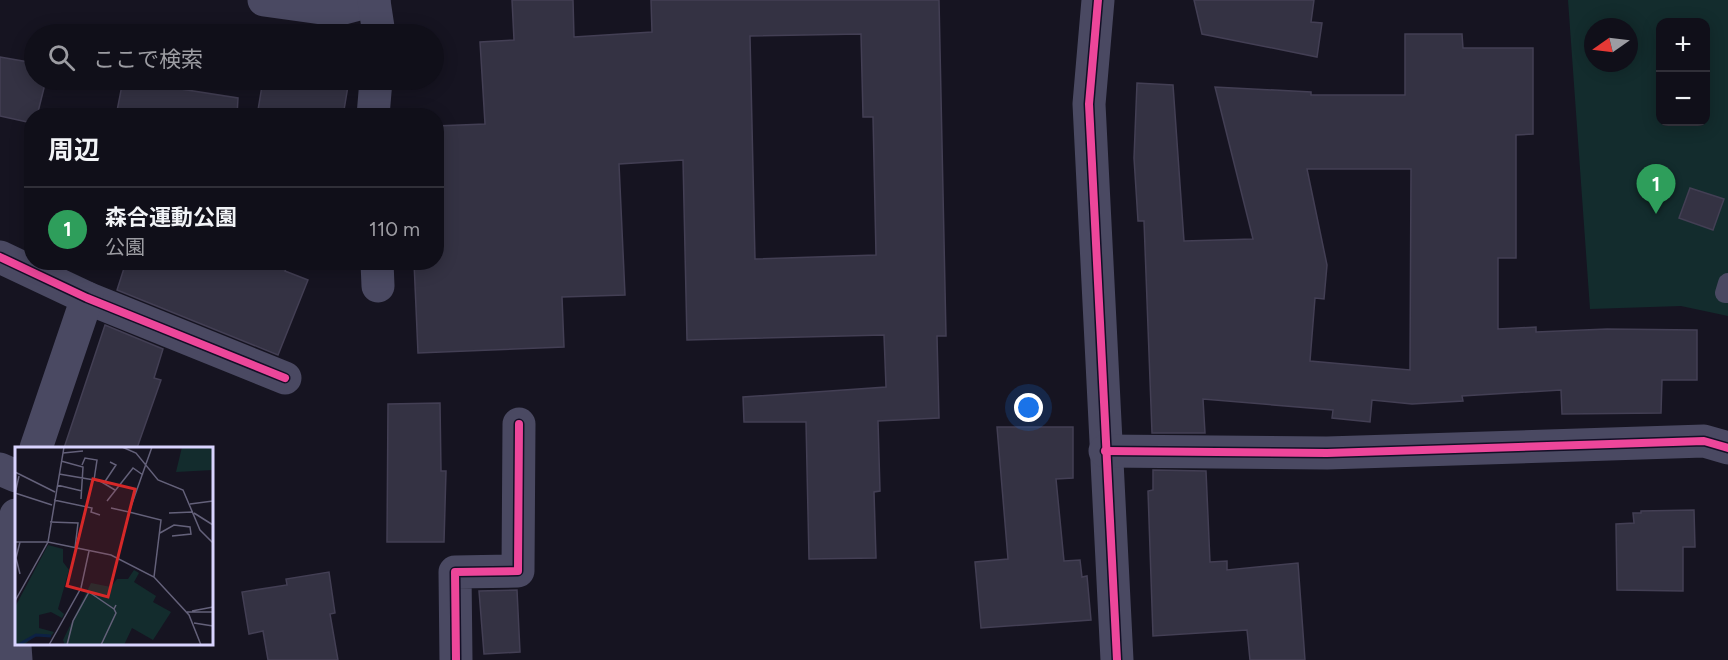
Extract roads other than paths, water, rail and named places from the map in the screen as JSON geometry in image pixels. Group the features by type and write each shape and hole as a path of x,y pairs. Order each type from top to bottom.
{"street":[{"path":"264,0 336,10 374,0 378,24"},
{"path":"1098,0 1089,104 1117,660"},
{"path":"374,108 375,90"},
{"path":"0,257 24,268"},
{"path":"28,270 87,298 285,378"},
{"path":"36,447 87,298"},
{"path":"456,660 454,572 518,571 519,424"},
{"path":"1105,451 1327,453 1704,441 1728,448"},
{"path":"0,469 15,476"},
{"path":"10,648 8,550 15,519"}],"lane":[{"path":"1728,283 1725,293 1728,293"}],"place":[{"name":"森合運動公園","path":"1656,214"}]}
